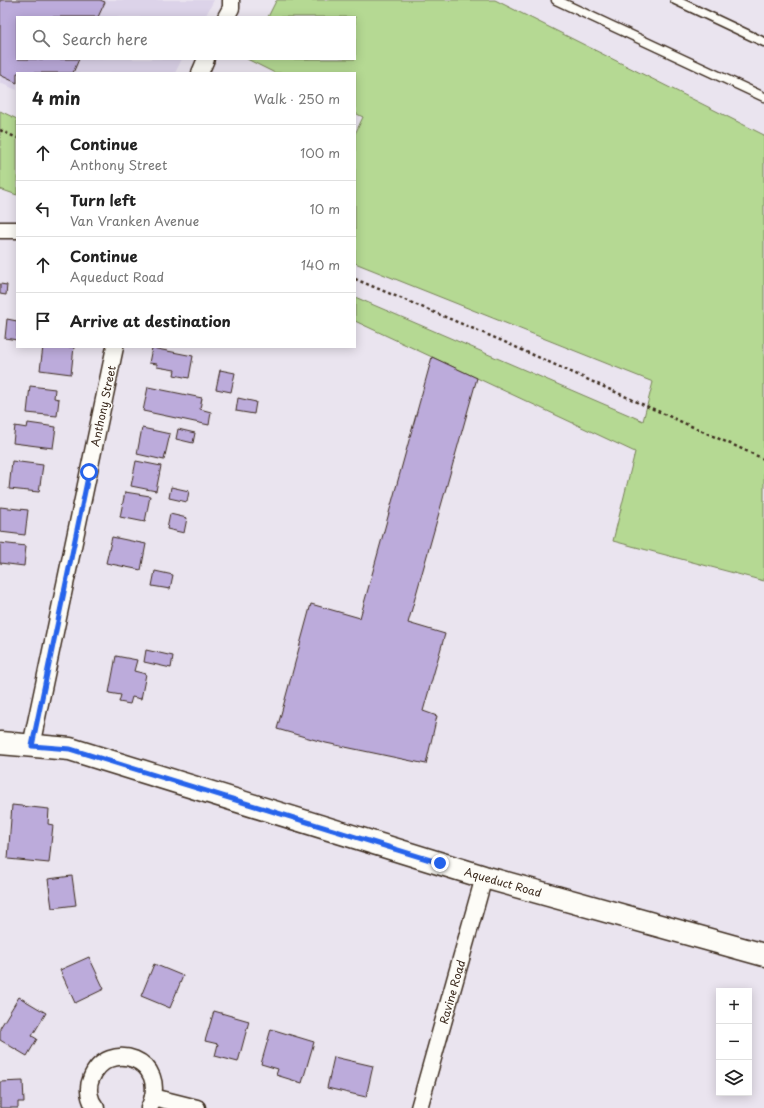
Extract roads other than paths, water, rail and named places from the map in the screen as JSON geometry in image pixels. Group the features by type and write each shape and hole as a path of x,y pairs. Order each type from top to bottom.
{"street":[{"path":"226,16 232,0"},
{"path":"200,72 206,60"},
{"path":"0,230 16,230"},
{"name":"Anthony Street","path":"32,746 115,348"},
{"name":"Aqueduct Road","path":"0,744 70,749 484,876 764,955"},
{"name":"Ravine Road","path":"419,1108 484,876"},
{"path":"96,1108 89,1093 93,1073 108,1059 118,1057 129,1057 139,1061 147,1068 155,1087 151,1103 197,1108"}],"lane":[{"path":"556,0 760,96 764,89"},
{"path":"675,0 764,42"}]}
